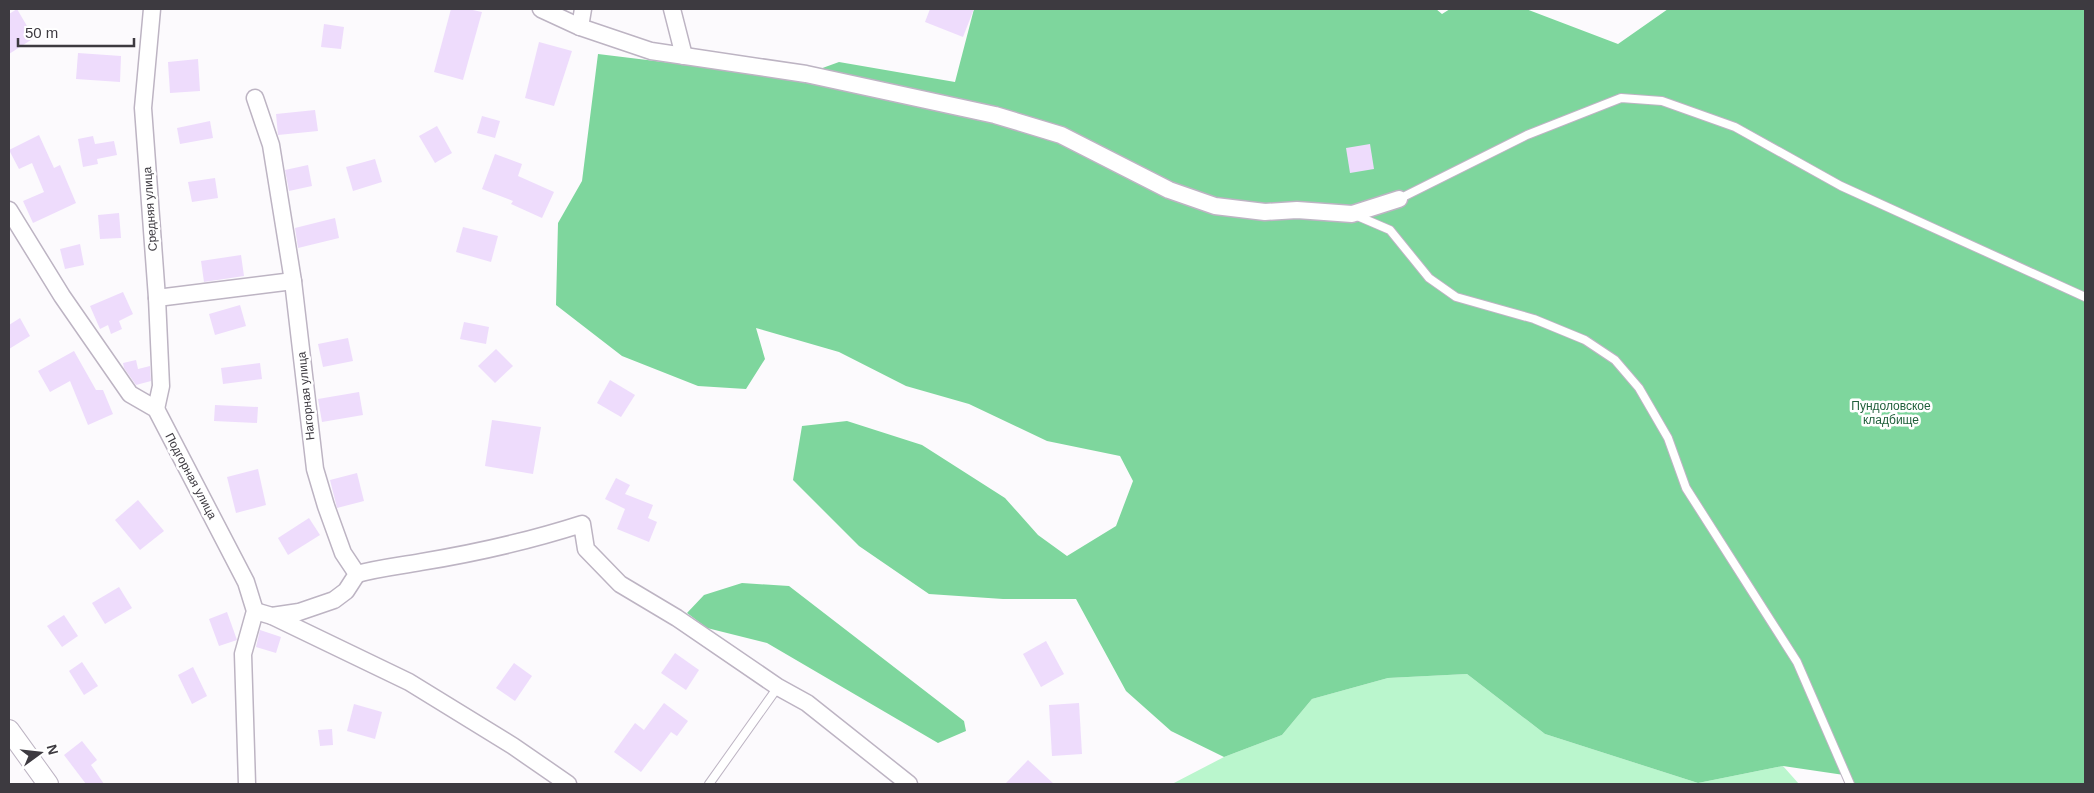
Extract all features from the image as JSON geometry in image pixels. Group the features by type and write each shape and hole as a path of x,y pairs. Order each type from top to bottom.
{"street":[{"name":"Средняя улица","path":"152,9 143,108 157,298 161,386 156,409"},
{"path":"541,9 580,27 651,51 806,74 995,115 1061,135 1169,190 1215,206 1264,212 1298,210 1352,214 1399,199"},
{"path":"580,27 583,9"},
{"path":"672,9 684,56"},
{"name":"Нагорная улица","path":"255,98 271,145 293,281 315,469 343,552 357,574"},
{"path":"9,210 62,296 130,394 156,409"},
{"path":"157,298 293,281"},
{"name":"Подгорная улица","path":"156,409 246,582 255,611"},
{"path":"272,616 299,612 334,600 346,591 357,574 382,567 420,563 531,540 582,524 586,549 620,584 677,618 778,687 808,703 909,784"},
{"path":"247,784 243,654 255,611 272,616 409,682 513,746 568,784"},
{"path":"9,730 48,784"}],"lane":[{"path":"1399,199 1527,135 1621,98 1662,101 1735,127 1841,186 2085,297"},
{"path":"1352,214 1390,230 1429,278 1456,297 1534,319 1585,340 1615,360 1639,388 1668,438 1686,488 1797,662 1850,784"},
{"path":"709,784 778,687"}],"green space":[{"name":"Пундоловское кладбище","path":"974,9 1436,9 1442,14 1450,9 1526,9 1618,44 1668,9 2085,9 2085,784 1847,784 1844,775 1783,766 1698,783 1545,734 1467,674 1388,678 1312,699 1282,735 1224,757 1171,731 1126,691 1076,599 1003,599 929,594 859,546 793,480 802,426 847,421 922,445 1005,498 1038,535 1067,556 1116,526 1133,481 1120,456 1047,441 969,404 906,386 839,352 756,328 765,359 746,389 698,386 622,356 556,305 558,223 582,181 598,54 795,78 839,62 955,82"},
{"path":"742,583 789,586 964,721 966,731 938,743 767,643 707,628 687,613 704,595"},
{"path":"1467,674 1545,734 1698,783 1783,766 1799,784 1172,784 1224,757 1282,735 1312,699 1388,678"}],"building":[{"path":"17,9 34,38 9,54 9,14"},
{"path":"451,9 468,9 482,12 463,80 434,72"},
{"path":"930,9 974,9 963,37 925,22"},
{"path":"324,24 344,27 341,49 321,47"},
{"path":"539,42 572,51 554,106 525,98"},
{"path":"78,53 121,56 120,82 76,79"},
{"path":"198,59 200,91 170,93 168,62"},
{"path":"315,110 318,131 278,135 276,114"},
{"path":"482,116 500,121 495,138 477,133"},
{"path":"210,121 213,138 180,144 177,128"},
{"path":"437,126 452,153 435,163 419,136"},
{"path":"39,135 54,168 60,165 76,203 33,223 23,201 44,192 32,163 19,169 9,150"},
{"path":"93,136 95,144 114,141 117,155 97,159 98,164 83,167 78,139"},
{"path":"1370,144 1374,169 1350,173 1346,148"},
{"path":"495,154 522,164 518,176 554,192 542,218 511,204 513,201 482,189"},
{"path":"375,159 382,182 353,191 346,167"},
{"path":"308,165 312,186 289,191 285,170"},
{"path":"215,178 218,198 192,202 188,182"},
{"path":"119,213 121,238 100,239 98,215"},
{"path":"335,218 339,238 298,248 295,228"},
{"path":"463,227 498,236 491,262 456,252"},
{"path":"80,244 84,265 65,269 60,249"},
{"path":"241,255 244,276 204,282 201,261"},
{"path":"123,292 133,314 119,321 122,329 111,334 108,325 100,329 90,306"},
{"path":"240,305 246,326 215,335 209,314"},
{"path":"20,318 30,336 9,349 9,325"},
{"path":"464,322 489,327 486,344 460,339"},
{"path":"348,338 353,361 323,367 318,344"},
{"path":"496,349 513,366 495,383 478,366"},
{"path":"74,351 96,390 103,390 113,414 88,425 70,381 50,392 38,371"},
{"path":"136,360 138,369 150,366 151,381 136,385 124,368 123,363"},
{"path":"260,363 262,379 223,384 221,368"},
{"path":"610,380 635,395 621,417 597,403"},
{"path":"359,392 363,415 322,422 318,399"},
{"path":"215,405 258,407 257,423 214,421"},
{"path":"492,420 541,427 533,474 485,466"},
{"path":"258,469 266,505 236,513 227,477"},
{"path":"357,473 364,501 337,508 330,480"},
{"path":"616,478 630,485 625,494 653,505 648,518 657,522 649,542 617,529 625,509 605,499"},
{"path":"138,500 164,531 140,550 115,520"},
{"path":"309,518 320,535 288,555 278,538"},
{"path":"119,587 132,608 105,624 92,603"},
{"path":"227,612 237,640 219,646 209,619"},
{"path":"64,615 78,636 62,647 47,626"},
{"path":"260,630 281,637 276,653 256,647"},
{"path":"1046,641 1064,674 1041,687 1023,654"},
{"path":"675,653 699,670 686,690 661,673"},
{"path":"82,662 98,686 84,695 69,671"},
{"path":"514,663 532,676 515,701 496,688"},
{"path":"193,667 207,696 192,704 178,675"},
{"path":"664,703 688,721 677,736 671,732 641,772 614,752 635,723 644,730"},
{"path":"1079,703 1082,754 1052,756 1049,705"},
{"path":"354,704 382,712 375,739 347,731"},
{"path":"332,729 333,745 320,746 318,730"},
{"path":"82,741 97,760 91,765 104,784 86,784 64,755"},
{"path":"1028,760 1054,784 1005,784"}]}
